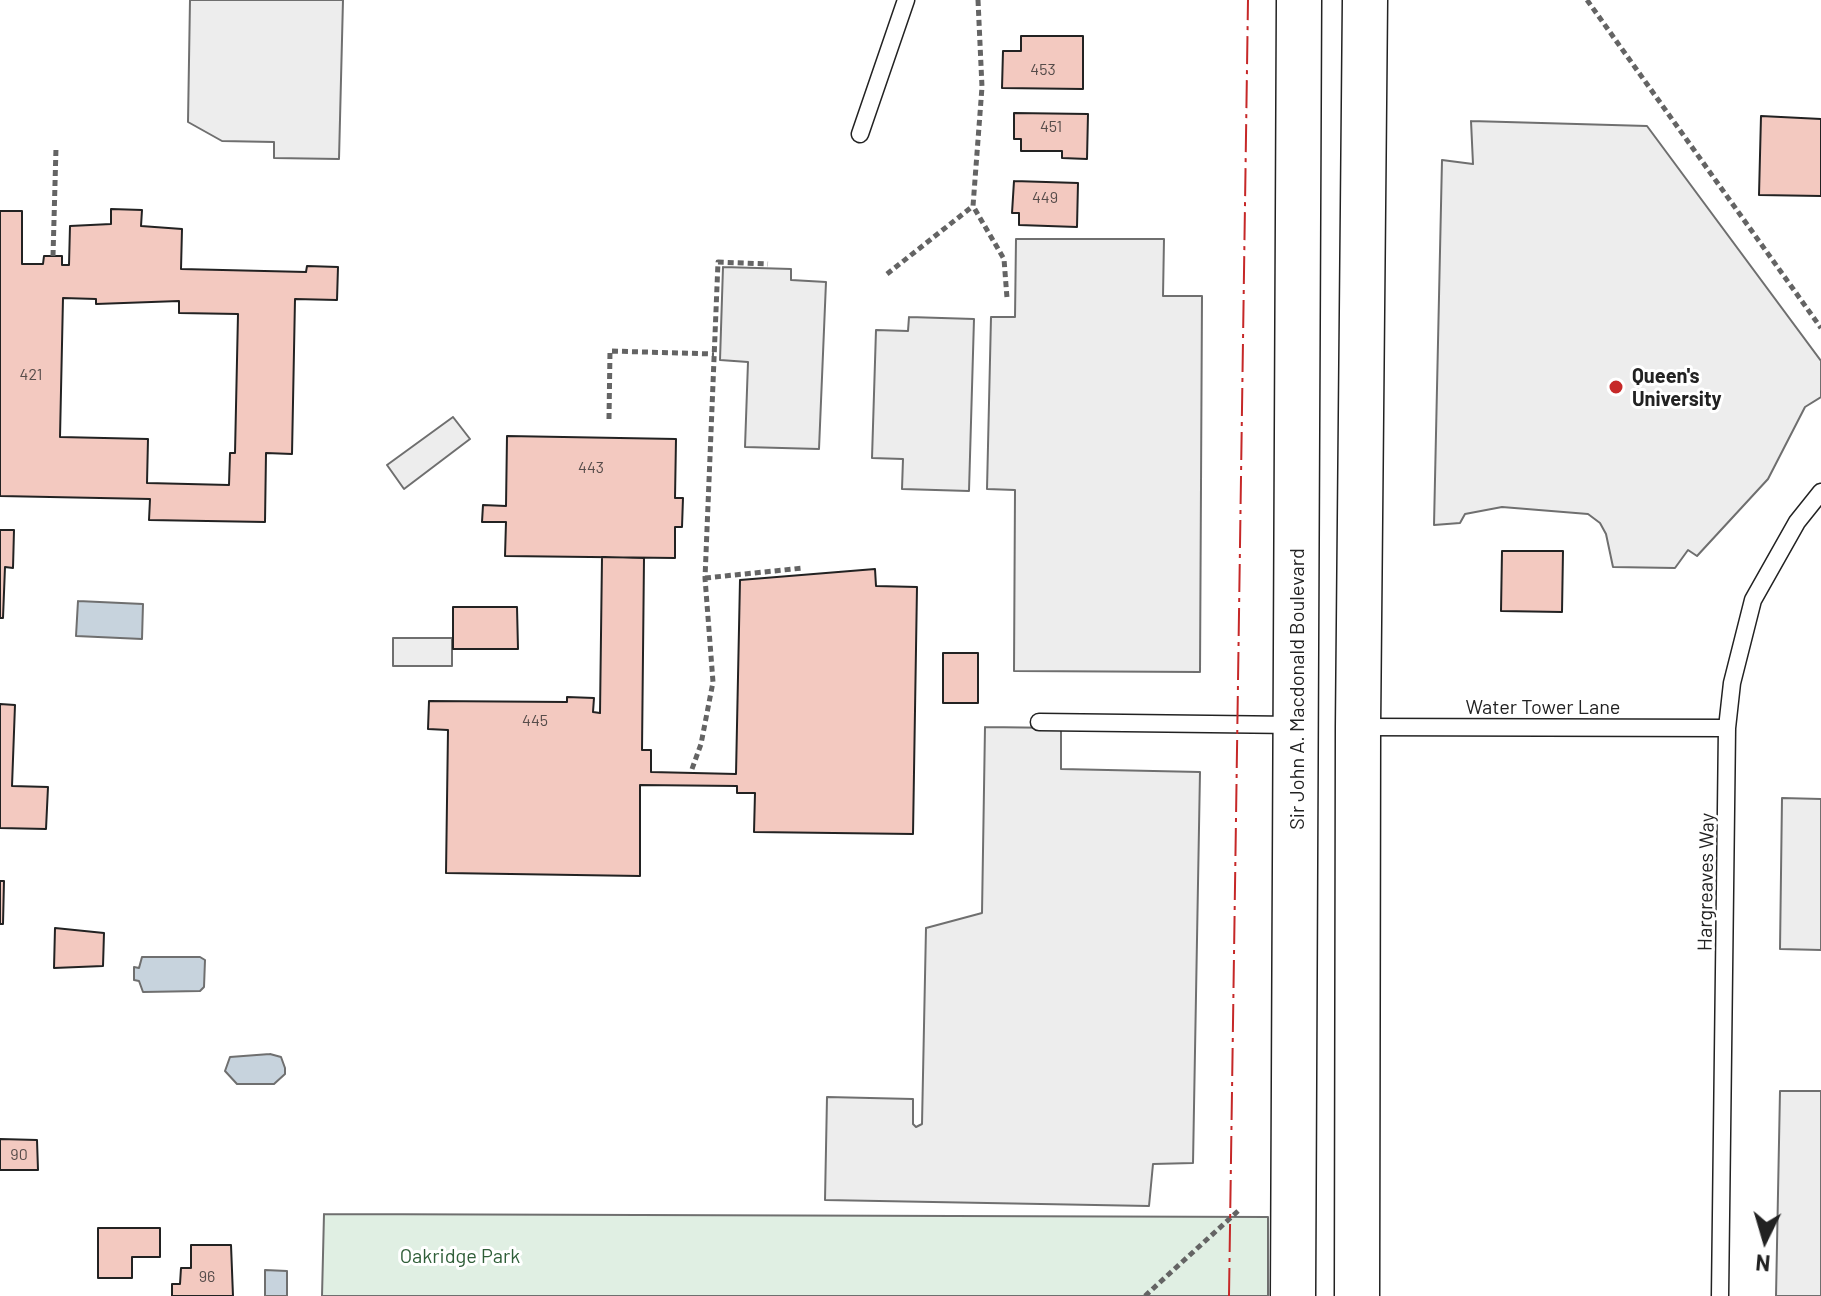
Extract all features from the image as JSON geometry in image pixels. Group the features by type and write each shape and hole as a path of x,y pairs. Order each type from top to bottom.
{"main road":[{"name":"Sir John A. Macdonald Boulevard","path":"1293,1296 1299,0"},
{"path":"1357,1296 1358,727 1365,0"}],"lane":[{"path":"860,134 906,0"},
{"name":"Hargreaves Way","path":"1720,1296 1727,728 1739,646 1753,600 1797,522 1821,492"},
{"path":"1039,722 1297,725"},
{"name":"Water Tower Lane","path":"1358,727 1727,728"}],"path":[{"path":"978,0 982,87 973,206 1004,259 1007,298"},
{"path":"1587,0 1821,328"},
{"path":"53,256 56,148"},
{"path":"887,274 973,206"},
{"path":"692,769 701,744 713,682 705,578 718,262 768,264"},
{"path":"609,419 610,351 714,354"},
{"path":"705,578 803,568"},
{"path":"1145,1296 1238,1211"}],"green space":[{"name":"Oakridge Park","path":"324,1214 1268,1217 1268,1296 322,1296"}],"shaded area":[{"path":"190,0 343,0 339,159 274,158 274,142 222,141 188,122"},
{"path":"1471,121 1647,126 1821,361 1821,397 1805,407 1768,479 1697,556 1688,550 1675,568 1613,567 1606,534 1600,523 1588,514 1502,507 1465,514 1460,523 1434,525 1442,160 1473,164"},
{"path":"1016,239 1164,239 1163,296 1202,296 1200,672 1014,671 1015,490 987,489 991,317 1015,317"},
{"path":"723,267 791,269 791,280 826,282 819,449 745,447 748,362 720,360"},
{"path":"909,317 974,319 969,491 902,489 903,459 872,458 876,330 908,331"},
{"path":"453,417 470,439 404,489 387,465"},
{"path":"78,601 143,604 142,639 76,636"},
{"path":"393,638 452,638 452,666 393,666"},
{"path":"985,727 1061,728 1061,769 1200,772 1193,1163 1153,1164 1149,1206 825,1200 827,1097 913,1099 913,1124 916,1127 922,1124 926,928 982,913"},
{"path":"1782,798 1821,799 1821,950 1780,949"},
{"path":"142,957 200,957 205,960 204,987 200,991 143,992 139,981 134,980 134,967 139,968"},
{"path":"270,1054 281,1057 285,1068 285,1074 274,1084 237,1084 225,1071 230,1057"},
{"path":"1780,1091 1821,1091 1821,1296 1776,1296"},
{"path":"265,1270 287,1271 287,1296 265,1296"}],"building":[{"path":"1021,36 1083,36 1083,89 1002,88 1003,51 1021,51"},
{"path":"1014,113 1088,114 1087,159 1062,158 1062,151 1021,151 1021,139 1014,139"},
{"path":"1761,116 1821,119 1821,196 1759,195"},
{"path":"1014,181 1078,183 1077,227 1019,225 1019,213 1012,213"},
{"path":"111,209 142,210 141,226 182,229 181,269 306,272 307,266 338,267 337,300 295,299 292,454 266,453 265,522 149,520 150,499 0,496 0,211 22,211 22,264 43,264 44,256 62,256 62,265 69,265 70,226 111,224","holes":["63,298 96,299 96,304 179,301 179,313 238,314 235,453 230,453 229,485 147,483 148,439 60,437"]},
{"path":"507,436 676,439 675,498 683,498 682,527 675,527 675,558 505,556 506,522 482,522 483,505 506,506"},
{"path":"0,530 14,530 13,568 5,567 3,618 0,618"},
{"path":"1502,551 1563,551 1562,612 1501,611"},
{"path":"602,557 644,558 642,750 651,750 651,772 736,774 740,580 875,569 876,586 917,587 913,834 754,832 755,793 737,793 737,786 640,785 640,876 446,873 448,730 428,729 429,701 567,702 567,697 594,698 593,712 600,713"},
{"path":"453,607 517,607 518,649 453,649"},
{"path":"943,653 978,653 978,703 943,703"},
{"path":"0,704 15,705 12,786 48,787 46,829 0,828"},
{"path":"0,881 4,881 3,924 0,924"},
{"path":"55,928 104,933 103,966 54,968"},
{"path":"0,1139 37,1140 38,1170 0,1170"},
{"path":"98,1228 160,1228 160,1257 132,1257 132,1278 98,1278"},
{"path":"191,1245 231,1245 233,1296 172,1296 172,1284 180,1284 181,1268 191,1268"}],"power":[{"path":"1229,1296 1248,0"}],"place":[{"name":"Queen's University","path":"1616,387"}]}
